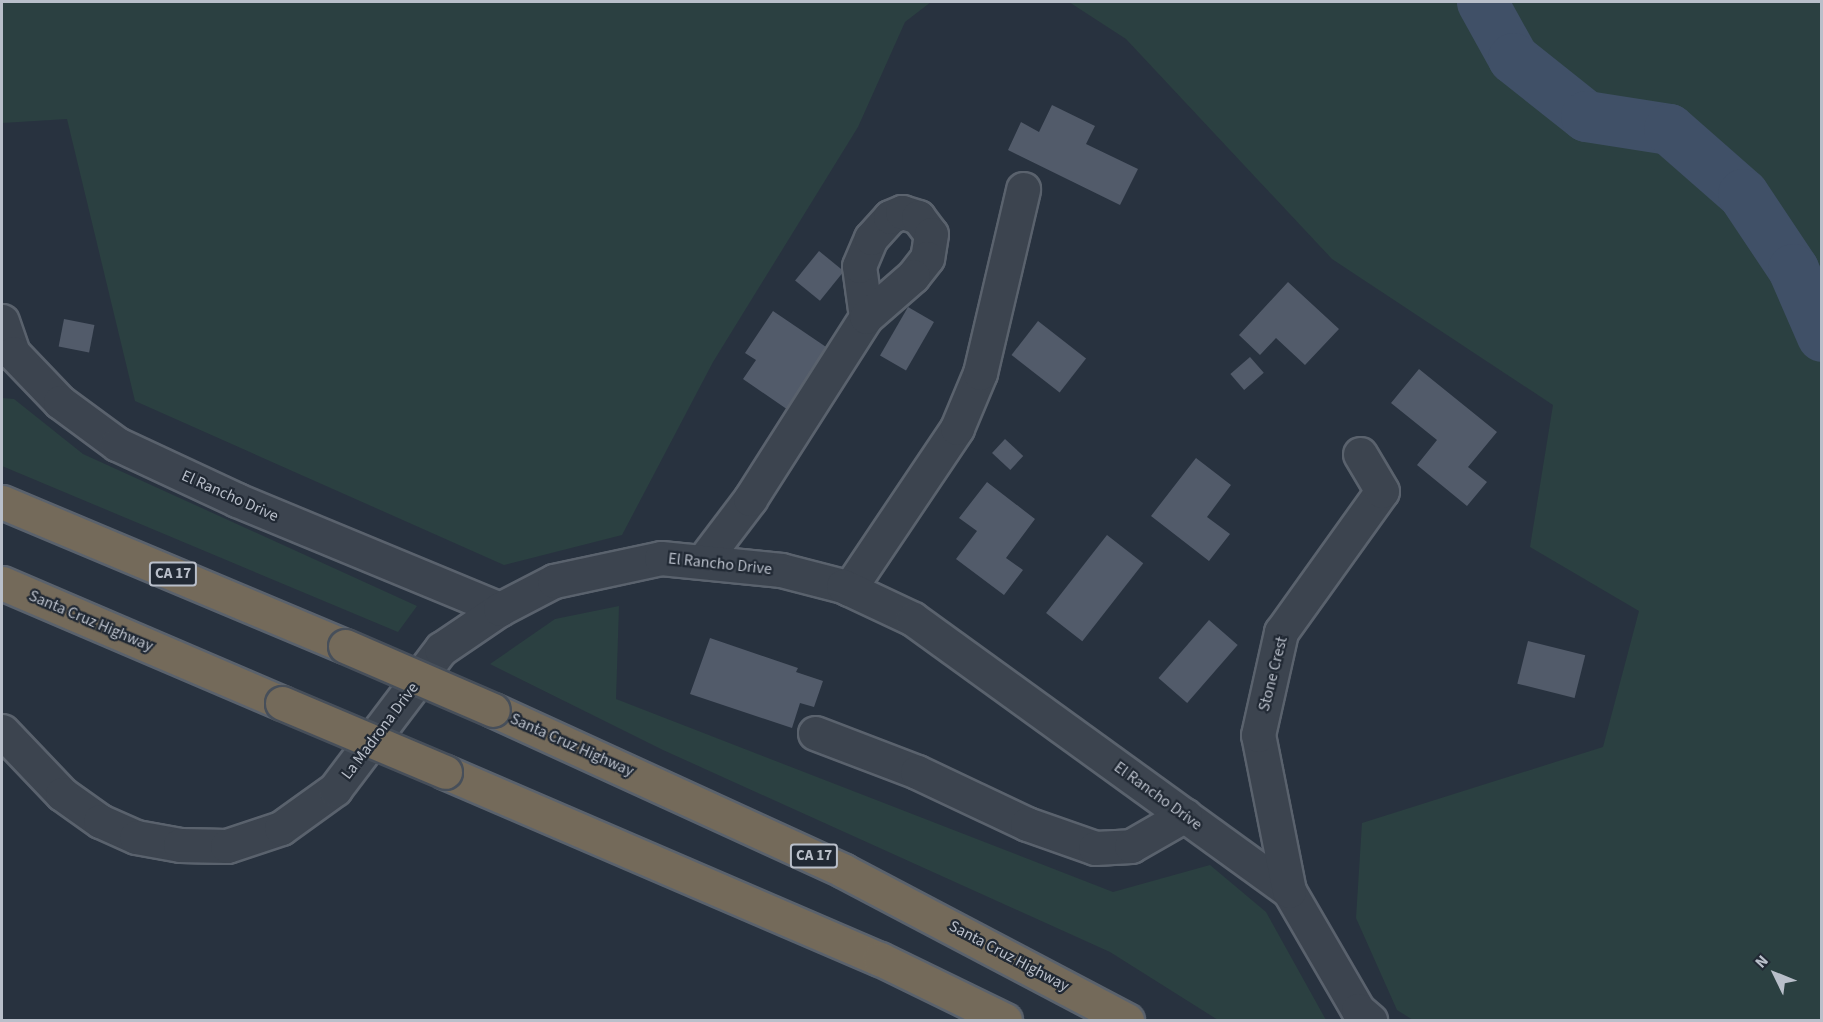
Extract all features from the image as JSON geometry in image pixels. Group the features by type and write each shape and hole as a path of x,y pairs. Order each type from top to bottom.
{"highway":[{"name":"Santa Cruz Highway","path":"2,502 493,710 844,870 1127,1020"},
{"name":"Santa Cruz Highway","path":"2,583 880,959 1005,1020"}],"street":[{"path":"849,589 957,428 980,373 1023,189"},
{"path":"703,561 750,499 866,317"},
{"name":"El Rancho Drive","path":"2,321 13,352 60,402 117,444 237,501 500,609 554,581 661,558 781,570 849,589 913,619 1289,891 1358,1010 1370,1020"},
{"name":"Stone Crest","path":"1289,891 1258,735 1281,632 1382,491 1360,454"},
{"name":"La Madrona Drive","path":"2,731 62,794 100,821 136,837 180,845 227,846 281,828 335,789 441,649 500,609"},
{"path":"815,733 917,772 1027,824 1095,848 1131,846 1185,815"}],"green space":[{"path":"2,2 931,2 905,22 858,127 713,362 622,535 504,565 135,401 67,119 2,123"},
{"path":"1069,2 1821,2 1821,1020 1413,1020 1397,1010 1356,918 1362,823 1603,747 1639,611 1530,547 1553,405 1332,259 1126,39"},
{"path":"2,398 14,399 83,454 417,606 398,632 2,466"},
{"path":"619,606 616,699 1113,892 1210,865 1266,912 1326,1020 1218,1020 1110,952 663,750 490,664 555,619"}],"building":[{"path":"1052,105 1095,126 1086,144 1138,169 1120,205 1008,150 1021,122 1039,132"},
{"path":"819,251 844,271 820,301 795,281"},
{"path":"1288,282 1339,329 1305,365 1276,338 1260,355 1239,335"},
{"path":"908,307 934,322 906,370 880,355"},
{"path":"773,311 832,351 791,412 743,379 756,360 745,353"},
{"path":"64,319 94,325 89,352 59,346"},
{"path":"1038,321 1086,359 1060,392 1012,355"},
{"path":"1250,357 1264,373 1244,390 1230,374"},
{"path":"1419,369 1497,432 1468,467 1487,482 1467,506 1417,465 1437,440 1391,403"},
{"path":"1005,439 1023,456 1010,470 992,453"},
{"path":"1196,458 1231,485 1207,517 1230,534 1209,561 1151,516"},
{"path":"987,482 1035,519 1006,558 1023,570 1004,595 956,559 977,531 959,518"},
{"path":"1107,535 1143,563 1082,641 1046,613"},
{"path":"1209,620 1238,645 1187,703 1158,678"},
{"path":"710,638 798,668 796,672 823,681 814,707 800,703 792,728 690,694"},
{"path":"1528,641 1585,655 1575,698 1517,684"}],"waterway":[{"path":"1482,2 1513,58 1586,116 1669,129 1743,194 1793,269 1822,336"}]}
